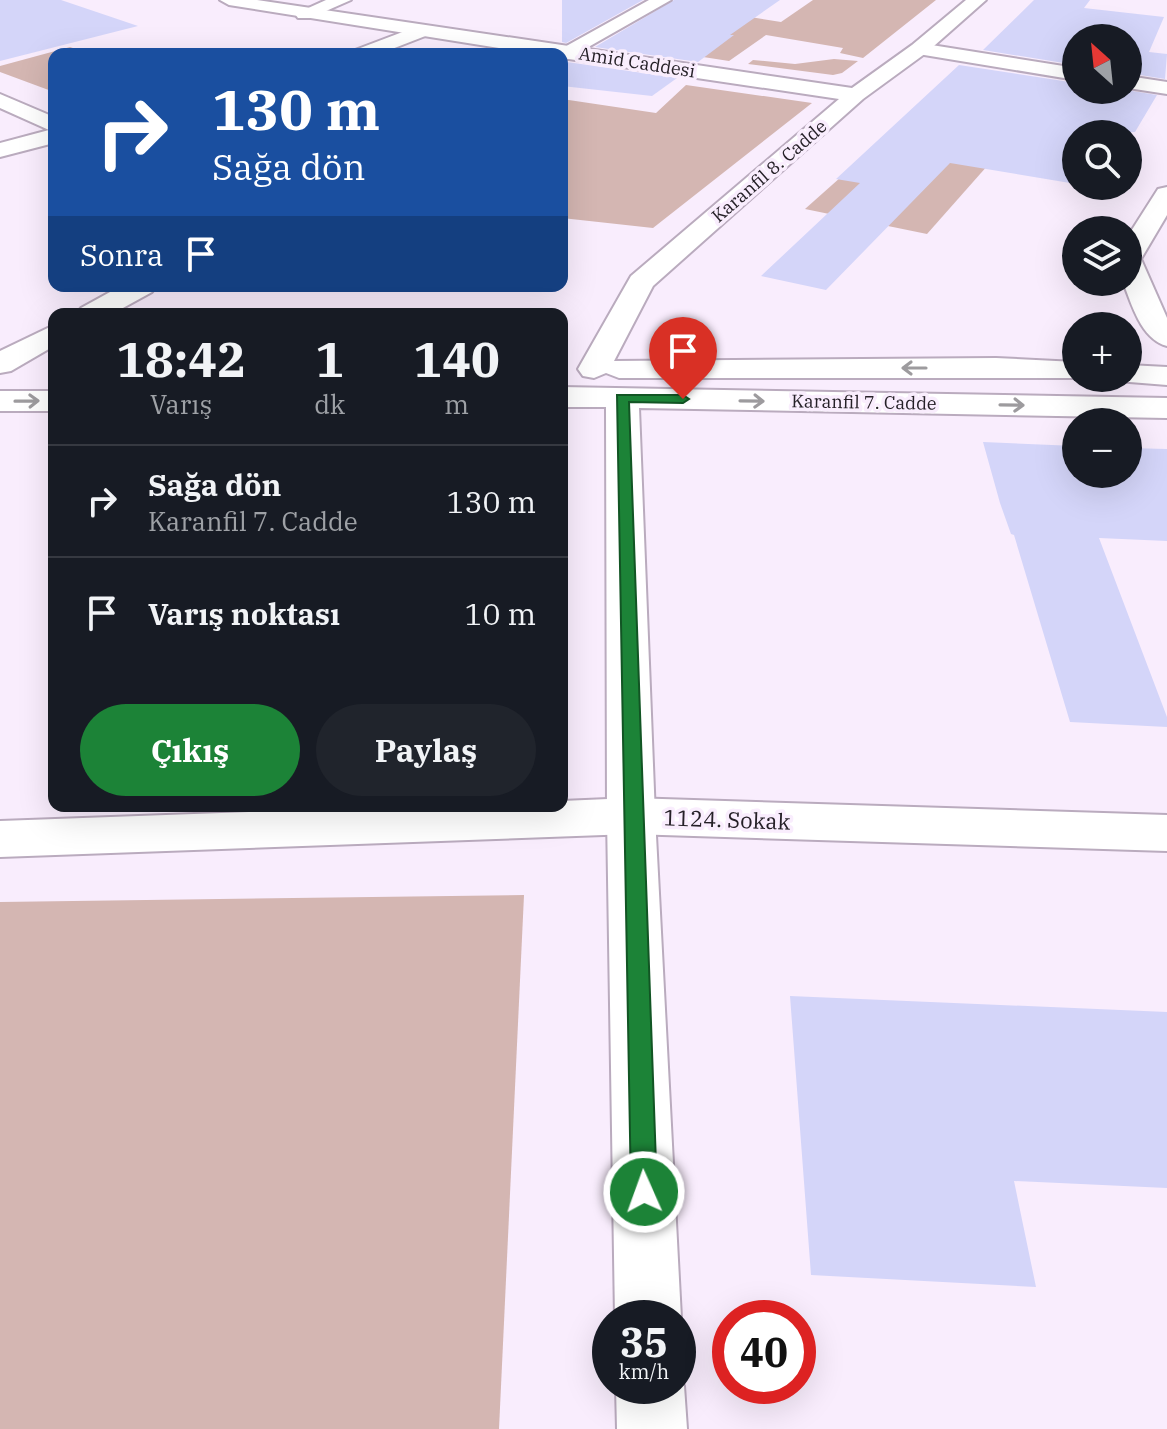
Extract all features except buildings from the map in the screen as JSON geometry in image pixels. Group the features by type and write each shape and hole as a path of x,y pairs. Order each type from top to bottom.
{"street":[{"name":"Amid Caddesi","path":"229,0 532,48"},
{"path":"304,14 342,0"},
{"path":"568,51 662,0"},
{"name":"Karanfil 8. Cadde","path":"647,1300 631,816 608,384 641,282 856,95 919,49 977,0"},
{"path":"377,48 421,31"},
{"path":"919,49 1062,72"},
{"name":"Amid Caddesi","path":"568,54 856,95"},
{"path":"1142,84 1167,88"},
{"path":"0,100 48,122"},
{"path":"0,150 48,138"},
{"path":"1142,236 1167,194"},
{"path":"102,308 131,292"},
{"path":"1142,294 1153,320 1167,337"},
{"path":"0,364 48,337"},
{"name":"Karanfil 7. Cadde","path":"568,395 608,384 996,367 1062,370"},
{"path":"0,371 48,370"},
{"name":"Karanfil 7. Cadde","path":"568,371 608,384 1167,408"},
{"path":"1142,375 1167,376"},
{"path":"0,401 48,401"},
{"name":"1124. Sokak","path":"0,839 631,816 1167,833"},
{"path":"651,1404 652,1429"}],"shaded area":[{"path":"813,0 936,0 863,58 840,53 843,48 766,35 729,61 619,44 683,6 781,22"},
{"path":"48,53 48,90 0,72 0,66"},
{"path":"834,59 858,61 842,73 833,75 748,64 753,60 795,64"},
{"path":"686,85 812,103 653,228 568,219 568,100 656,113"},
{"path":"886,137 996,156 927,234 805,209"},
{"path":"524,895 499,1429 0,1429 0,902"}],"route":[{"path":"644,1192 631,816 622,398 683,399"}]}
